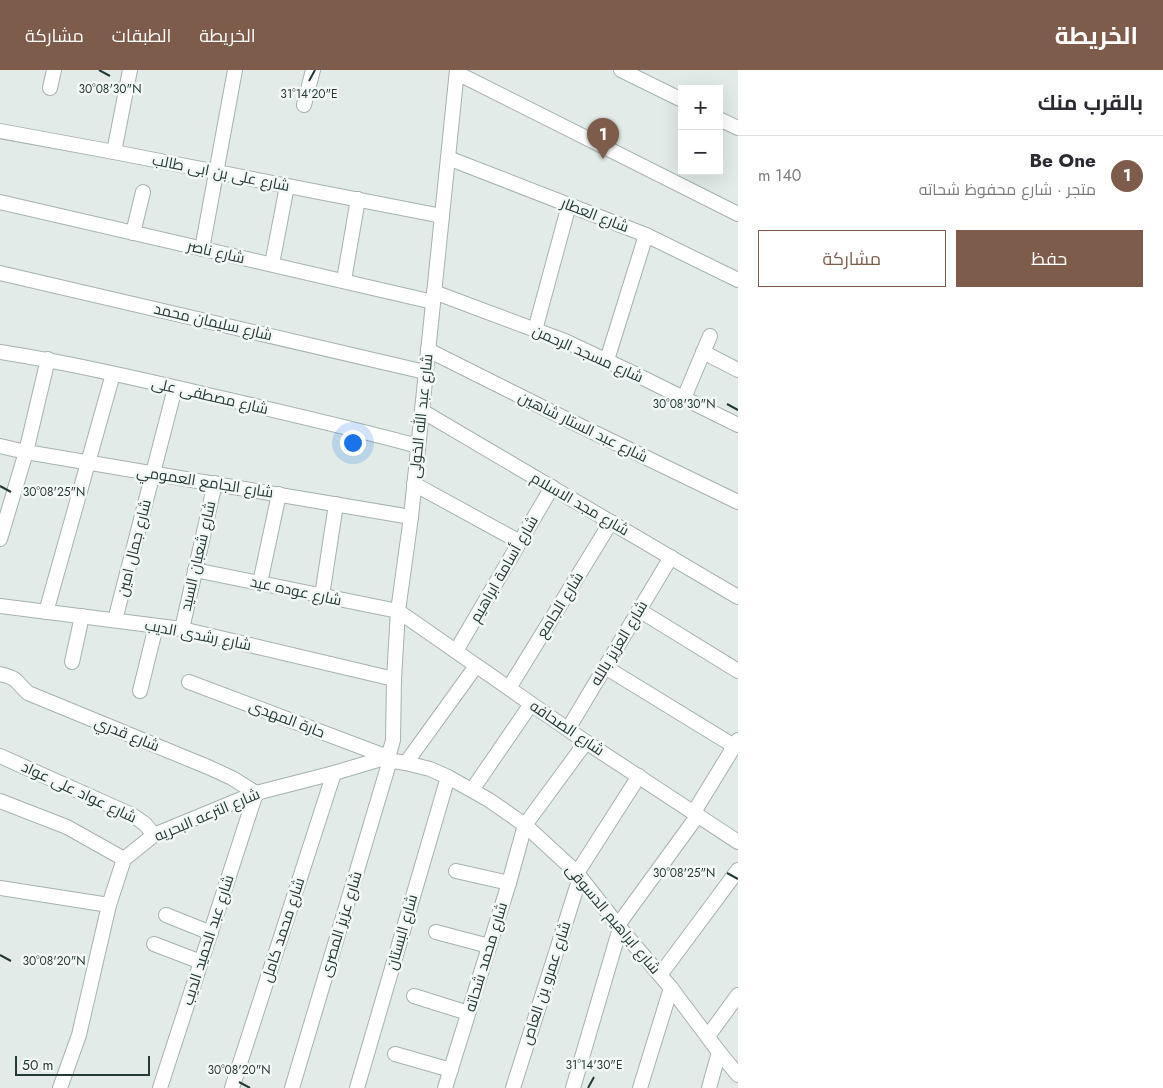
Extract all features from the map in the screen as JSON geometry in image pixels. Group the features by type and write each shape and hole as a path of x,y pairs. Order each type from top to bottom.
{"street":[{"path":"50,88 54,70"},
{"path":"114,152 130,70"},
{"path":"202,249 236,70"},
{"path":"304,105 313,70"},
{"path":"621,70 678,98"},
{"path":"457,71 738,214"},
{"name":"شارع عبد الله الخولى","path":"385,758 390,751 393,740 398,611 422,411 457,71"},
{"path":"723,121 738,128"},
{"name":"شارع على بن ابى طالب","path":"0,131 442,216"},
{"name":"شارع العطار","path":"448,158 646,235 738,280"},
{"path":"272,264 287,186"},
{"path":"133,233 143,192"},
{"path":"344,280 358,200"},
{"name":"شارع ناصر","path":"0,202 202,249 344,280 434,297"},
{"path":"535,330 569,205"},
{"path":"607,360 646,235"},
{"name":"شارع سليمان محمد","path":"0,273 426,372"},
{"name":"شارع مسجد الرحمن","path":"434,297 565,341 738,426"},
{"path":"684,398 710,336"},
{"name":"شارع عبد الستار شاهين","path":"428,350 738,502"},
{"name":"شارع مصطفى على","path":"0,352 48,359 418,446"},
{"path":"703,352 738,370"},
{"path":"0,539 26,452 48,359"},
{"path":"46,612 113,374"},
{"name":"شارع جمال امين","path":"115,620 175,388"},
{"name":"شارع مجد الاسلام","path":"422,411 738,597"},
{"name":"شارع الجامع العمومي","path":"0,446 88,463 410,517"},
{"name":"شارع شعبان السيد","path":"182,629 215,483"},
{"path":"414,484 520,542"},
{"name":"شارع أسامة ابراهيم","path":"456,652 552,487"},
{"path":"260,583 279,494"},
{"path":"322,596 336,504"},
{"name":"شارع الجامع","path":"509,688 611,522"},
{"name":"شارع العزيز بالله","path":"568,729 671,557"},
{"name":"شارع عوده عيد","path":"195,570 398,611"},
{"name":"شارع رشدى الديب","path":"0,606 182,629 394,679"},
{"path":"639,610 738,671"},
{"name":"شارع الصحافه","path":"398,611 586,742 738,842"},
{"path":"72,662 82,616"},
{"path":"140,691 156,626"},
{"path":"406,763 476,666"},
{"path":"573,1088 619,926 696,814 736,743 605,667"},
{"name":"شارع قدري","path":"0,674 17,680 21,687 38,697 208,767 232,778 256,793"},
{"name":"حارة المهدى","path":"189,682 385,758"},
{"path":"472,790 531,704"},
{"path":"525,825 586,742"},
{"name":"شارع عواد على عواد","path":"0,756 132,815 145,824 154,835"},
{"name":"شارع ابراهيم الدسوقى","path":"385,758 430,769 448,777 472,790 525,825 578,875 671,988 738,1075"},
{"name":"شارع الترعه البحريه","path":"124,859 154,835 256,793 385,758"},
{"name":"شارع عزيز المصرى","path":"292,1088 385,758"},
{"name":"شارع محمد كامل","path":"232,1088 334,773"},
{"name":"شارع عمرو بن العاص","path":"512,1088 578,875 639,776"},
{"name":"شارع البستان","path":"357,1088 448,777"},
{"name":"شارع عبد الحميد الديب","path":"160,1088 256,793"},
{"path":"0,801 67,827 124,859 109,905 79,1035 60,1088"},
{"name":"شارع محمد شحاته","path":"445,1088 509,883 525,825"},
{"path":"660,976 738,870"},
{"path":"456,872 509,883"},
{"path":"0,888 109,905"},
{"path":"166,914 211,933"},
{"path":"436,932 489,946"},
{"path":"154,944 201,962"},
{"path":"640,1088 671,988"},
{"path":"708,1036 738,995"},
{"path":"414,996 468,1013"},
{"path":"709,1088 719,1052"},
{"path":"395,1054 451,1070"}],"place":[{"name":"Be One","path":"603,159"}]}
